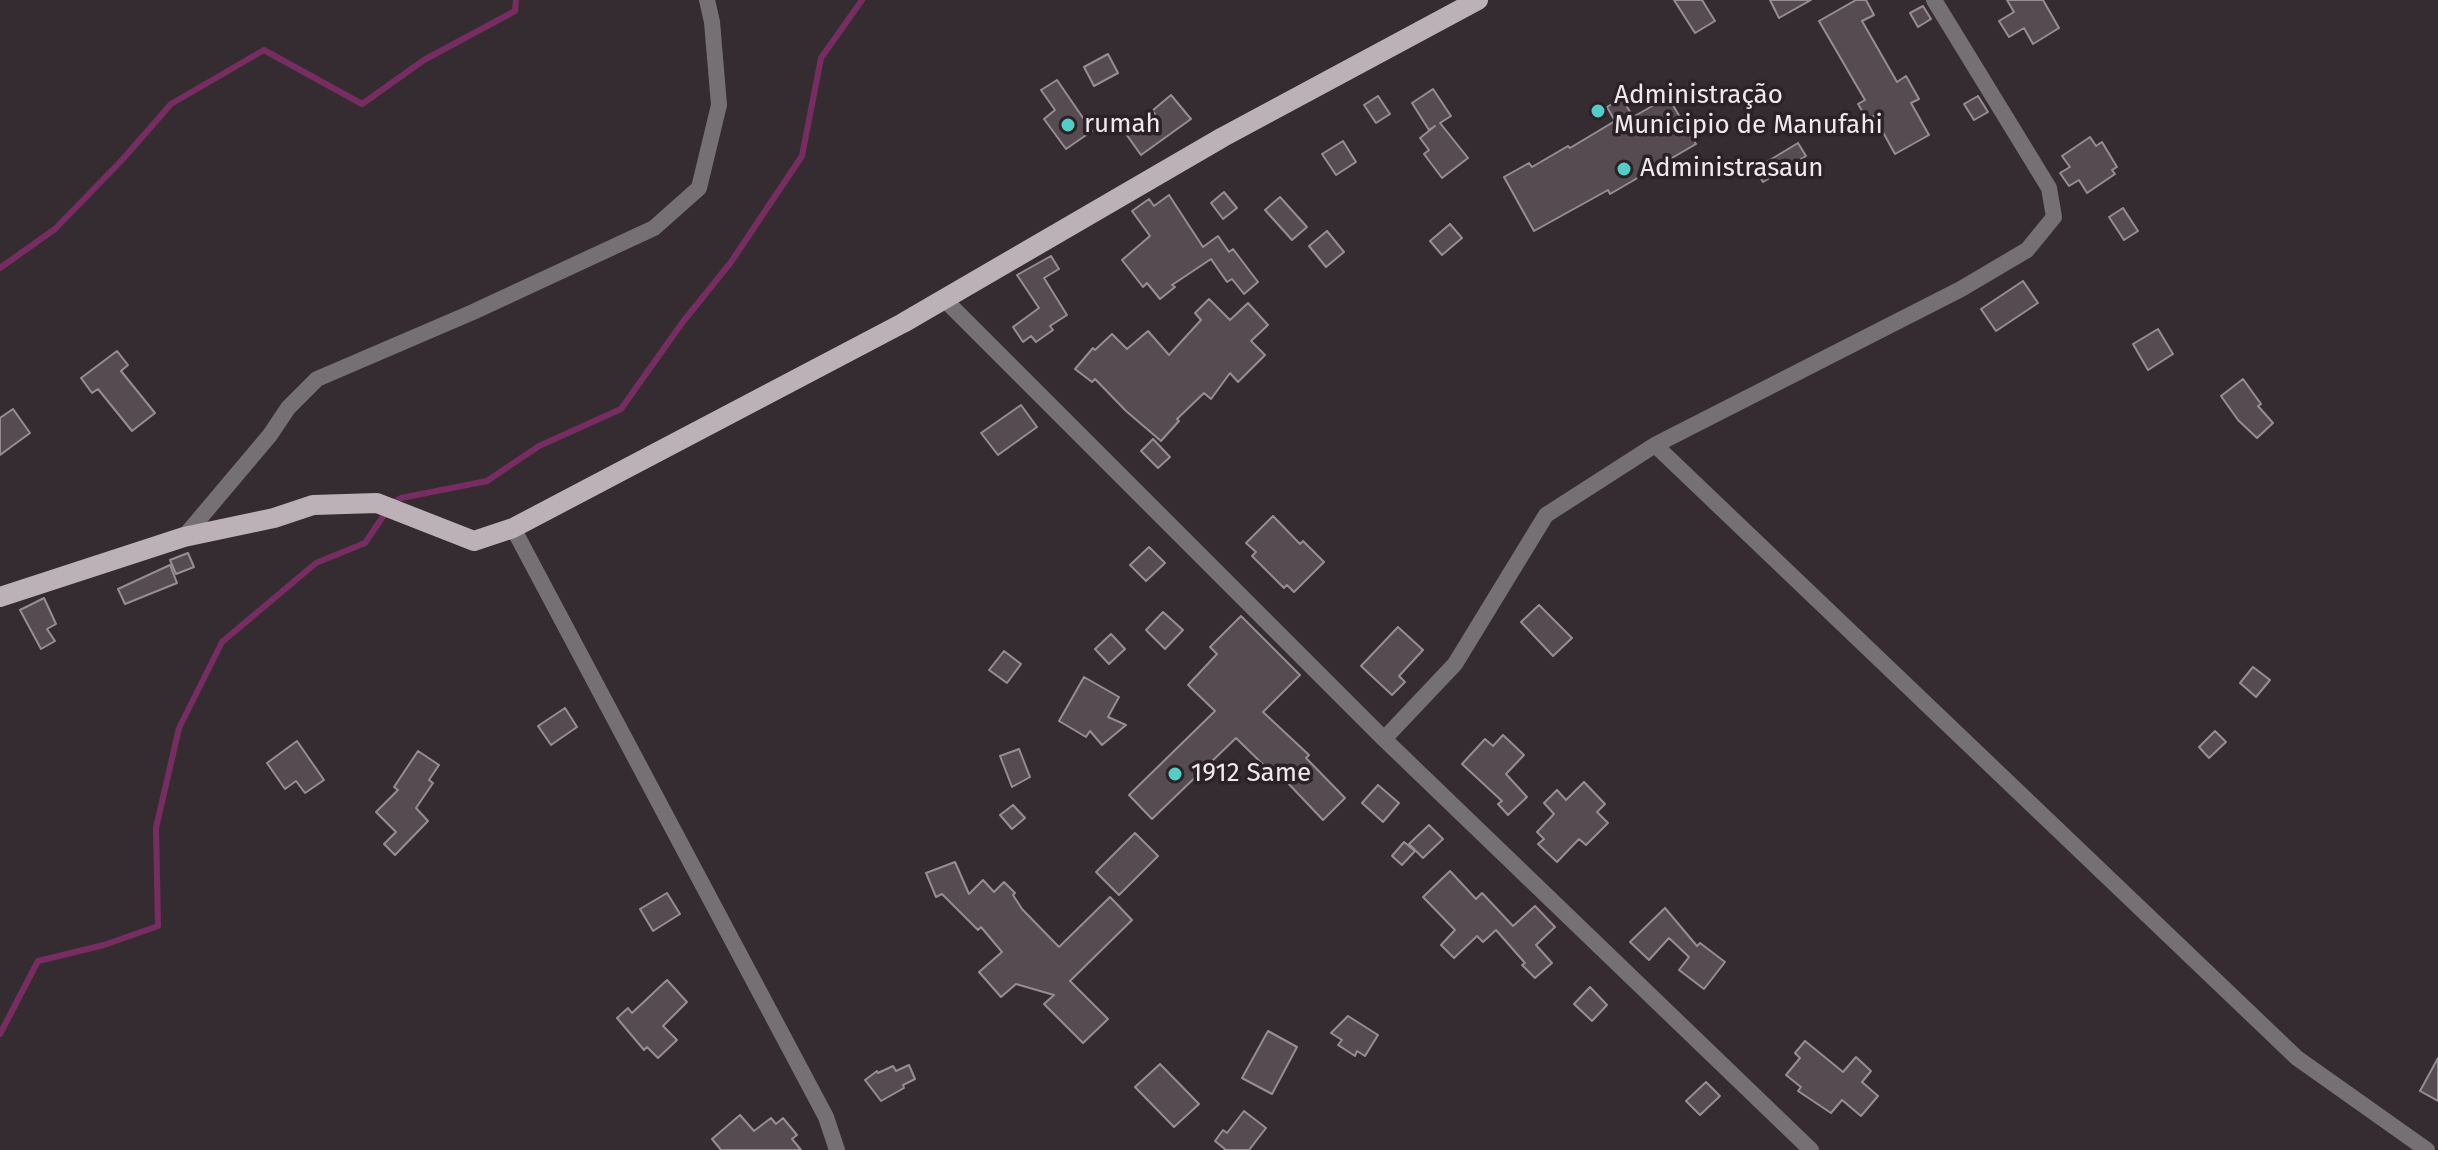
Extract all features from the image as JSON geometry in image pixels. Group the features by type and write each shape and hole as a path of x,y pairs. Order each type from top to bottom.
{"main road":[{"path":"0,597 184,537 274,518 313,505 377,503 474,541 513,528 755,403 944,299 1223,137 1478,0"}],"street":[{"path":"184,537 270,435 288,408 317,379 473,312 654,228 699,188 719,105 712,22 707,0"},
{"path":"1384,739 1455,664 1546,515 1655,445 1961,289 2027,250 2054,217 2049,188 1934,0"},
{"path":"944,299 1384,739 1811,1150"},
{"path":"1655,445 2297,1058 2427,1150"},
{"path":"513,528 826,1117 837,1150"}],"building":[{"path":"1674,0 1702,0 1715,21 1695,33"},
{"path":"1770,0 1811,0 1779,18"},
{"path":"1856,0 1866,0 1874,15 1862,21 1897,82 1906,76 1919,99 1911,103 1929,135 1895,154 1874,116 1867,119 1858,104 1865,100 1819,21"},
{"path":"2007,0 2043,0 2059,28 2033,44 2024,28 2009,37 1999,21 2014,12"},
{"path":"1923,6 1931,19 1918,27 1910,13"},
{"name":"rumah","path":"1108,54 1118,73 1094,86 1084,67"},
{"name":"rumah","path":"1057,80 1092,131 1066,149 1044,119 1055,110 1041,90"},
{"path":"1433,89 1451,116 1440,123 1468,158 1442,178 1424,154 1429,150 1420,138 1435,126 1429,130 1412,103"},
{"path":"1171,95 1191,119 1141,155 1126,134 1155,114 1152,111"},
{"path":"1378,96 1390,114 1376,123 1364,105"},
{"path":"1978,96 1988,112 1974,120 1964,104"},
{"path":"1668,97 1696,144 1610,194 1608,190 1534,231 1504,177 1529,163 1532,167 1568,146 1570,148 1615,121 1607,107 1622,98 1633,117"},
{"path":"2090,137 2096,146 2102,142 2117,167 2112,170 2115,174 2087,193 2079,180 2069,186 2060,173 2070,167 2062,156"},
{"path":"1343,141 1356,162 1336,175 1322,154"},
{"path":"1798,143 1806,156 1763,182 1755,169"},
{"path":"1224,192 1237,208 1223,219 1211,203"},
{"path":"1169,195 1203,247 1218,236 1229,252 1233,249 1258,282 1244,294 1232,279 1227,282 1211,259 1172,285 1175,287 1160,299 1147,283 1143,287 1122,260 1150,236 1132,211 1149,199 1154,206"},
{"path":"1280,197 1307,227 1292,240 1265,210"},
{"path":"2123,208 2138,231 2124,240 2109,217"},
{"path":"1450,224 1462,238 1442,255 1430,241"},
{"path":"1327,231 1344,252 1326,267 1309,246"},
{"path":"1051,256 1059,269 1044,278 1067,315 1050,326 1053,330 1036,342 1031,336 1023,342 1013,327 1039,308 1017,275"},
{"path":"2023,281 2038,303 1996,331 1981,309"},
{"path":"1209,299 1230,320 1248,303 1268,325 1251,341 1265,355 1238,382 1230,373 1211,399 1204,393 1177,419 1179,421 1161,441 1095,379 1092,382 1075,369 1093,348 1095,350 1112,334 1127,349 1148,331 1169,355 1201,320 1195,313"},
{"path":"2158,329 2173,354 2148,370 2133,344"},
{"path":"117,351 128,365 121,371 155,413 132,431 98,389 92,393 81,378"},
{"path":"2243,379 2261,404 2258,406 2273,423 2257,438 2238,420 2221,396"},
{"path":"1021,405 1037,427 998,455 981,433"},
{"path":"13,409 30,433 0,455 0,418"},
{"path":"1153,439 1170,457 1158,468 1141,451"},
{"path":"1273,516 1300,544 1303,541 1324,562 1294,592 1287,585 1284,588 1252,556 1256,552 1246,543"},
{"path":"1149,547 1165,563 1146,581 1130,565"},
{"path":"188,553 194,567 176,574 170,560"},
{"path":"170,565 177,583 125,604 118,589"},
{"path":"44,598 56,624 47,629 55,641 41,649 20,610"},
{"path":"1539,605 1572,638 1553,656 1521,622"},
{"path":"1163,612 1183,630 1165,649 1146,630"},
{"path":"1241,616 1300,675 1263,712 1309,755 1306,758 1345,798 1323,820 1285,780 1282,783 1236,738 1152,819 1129,795 1215,711 1188,685 1217,654 1210,647"},
{"path":"1398,627 1423,650 1399,676 1405,682 1392,695 1361,666"},
{"path":"1111,634 1125,649 1109,664 1095,649"},
{"path":"1004,651 1021,664 1007,683 989,670"},
{"path":"2253,667 2270,680 2256,697 2240,683"},
{"path":"1084,677 1119,697 1108,717 1126,725 1102,745 1090,731 1086,737 1059,721"},
{"path":"565,708 577,727 551,745 538,726"},
{"path":"2215,731 2226,742 2209,758 2199,747"},
{"path":"1503,735 1524,755 1506,774 1527,797 1508,815 1498,804 1502,801 1462,764 1485,739 1493,746"},
{"path":"297,741 324,780 305,793 296,781 285,789 267,763"},
{"path":"1019,749 1030,777 1012,787 1000,756"},
{"path":"418,751 439,765 429,780 433,783 416,808 428,821 395,855 384,844 396,832 376,812 398,790 394,787"},
{"path":"1584,782 1605,804 1597,812 1608,823 1586,845 1579,839 1557,862 1538,844 1544,839 1537,832 1554,814 1544,803 1557,790 1566,800"},
{"path":"1378,785 1399,803 1383,822 1362,803"},
{"path":"1013,805 1025,818 1012,829 1000,815"},
{"path":"1429,825 1443,839 1423,858 1409,844"},
{"path":"1135,833 1158,856 1119,895 1096,872"},
{"path":"1404,842 1415,851 1402,865 1392,856"},
{"path":"955,862 969,894 983,880 994,892 1004,882 1015,893 1013,895 1022,909 1059,947 1110,897 1132,920 1070,981 1108,1019 1083,1043 1044,1004 1054,995 1016,984 1001,997 979,972 1002,952 981,927 978,930 942,894 936,897 926,873"},
{"path":"1450,871 1476,899 1482,893 1513,926 1535,906 1555,927 1536,945 1552,963 1535,978 1496,930 1483,942 1477,936 1454,958 1441,945 1455,930 1423,897"},
{"path":"667,893 680,914 653,931 640,909"},
{"path":"1665,908 1697,946 1700,943 1725,962 1704,989 1679,970 1689,957 1669,938 1649,960 1630,942"},
{"path":"667,980 687,1002 663,1026 677,1040 658,1058 647,1047 644,1050 617,1018 628,1008 632,1013"},
{"path":"1590,987 1607,1005 1592,1021 1574,1004"},
{"path":"1348,1016 1378,1035 1365,1056 1357,1051 1355,1056 1338,1045 1342,1040 1331,1033"},
{"path":"1268,1031 1297,1047 1272,1094 1242,1078"},
{"path":"1805,1041 1843,1072 1856,1057 1871,1071 1862,1082 1878,1096 1861,1116 1842,1100 1831,1113 1798,1091 1801,1087 1786,1075 1800,1058 1795,1053"},
{"path":"2438,1058 2438,1101 2420,1091"},
{"path":"1160,1064 1199,1104 1174,1127 1135,1087"},
{"path":"909,1065 915,1079 881,1101 865,1080 877,1071 893,1066 896,1071"},
{"path":"1706,1082 1720,1096 1700,1115 1686,1101"},
{"path":"1244,1111 1266,1128 1249,1150 1226,1150 1215,1141 1223,1130 1227,1133"},
{"path":"740,1115 754,1131 771,1118 776,1124 783,1118 797,1135 792,1139 801,1150 721,1150 712,1139"}],"waterway":[{"path":"0,268 55,229 171,104 264,50 362,104 424,60 515,11 516,0"},
{"path":"392,503 401,498 487,481 539,446 621,409 682,323 731,262 802,156 821,58 862,0"},
{"path":"0,1034 38,961 104,945 158,926 156,828 179,728 222,642 316,563 365,543 386,512"}],"place":[{"name":"Administração Municipio de Manufahi","path":"1598,111"},
{"name":"rumah","path":"1068,125"},
{"name":"Administrasaun","path":"1624,169"},
{"name":"1912 Same","path":"1175,774"}]}
